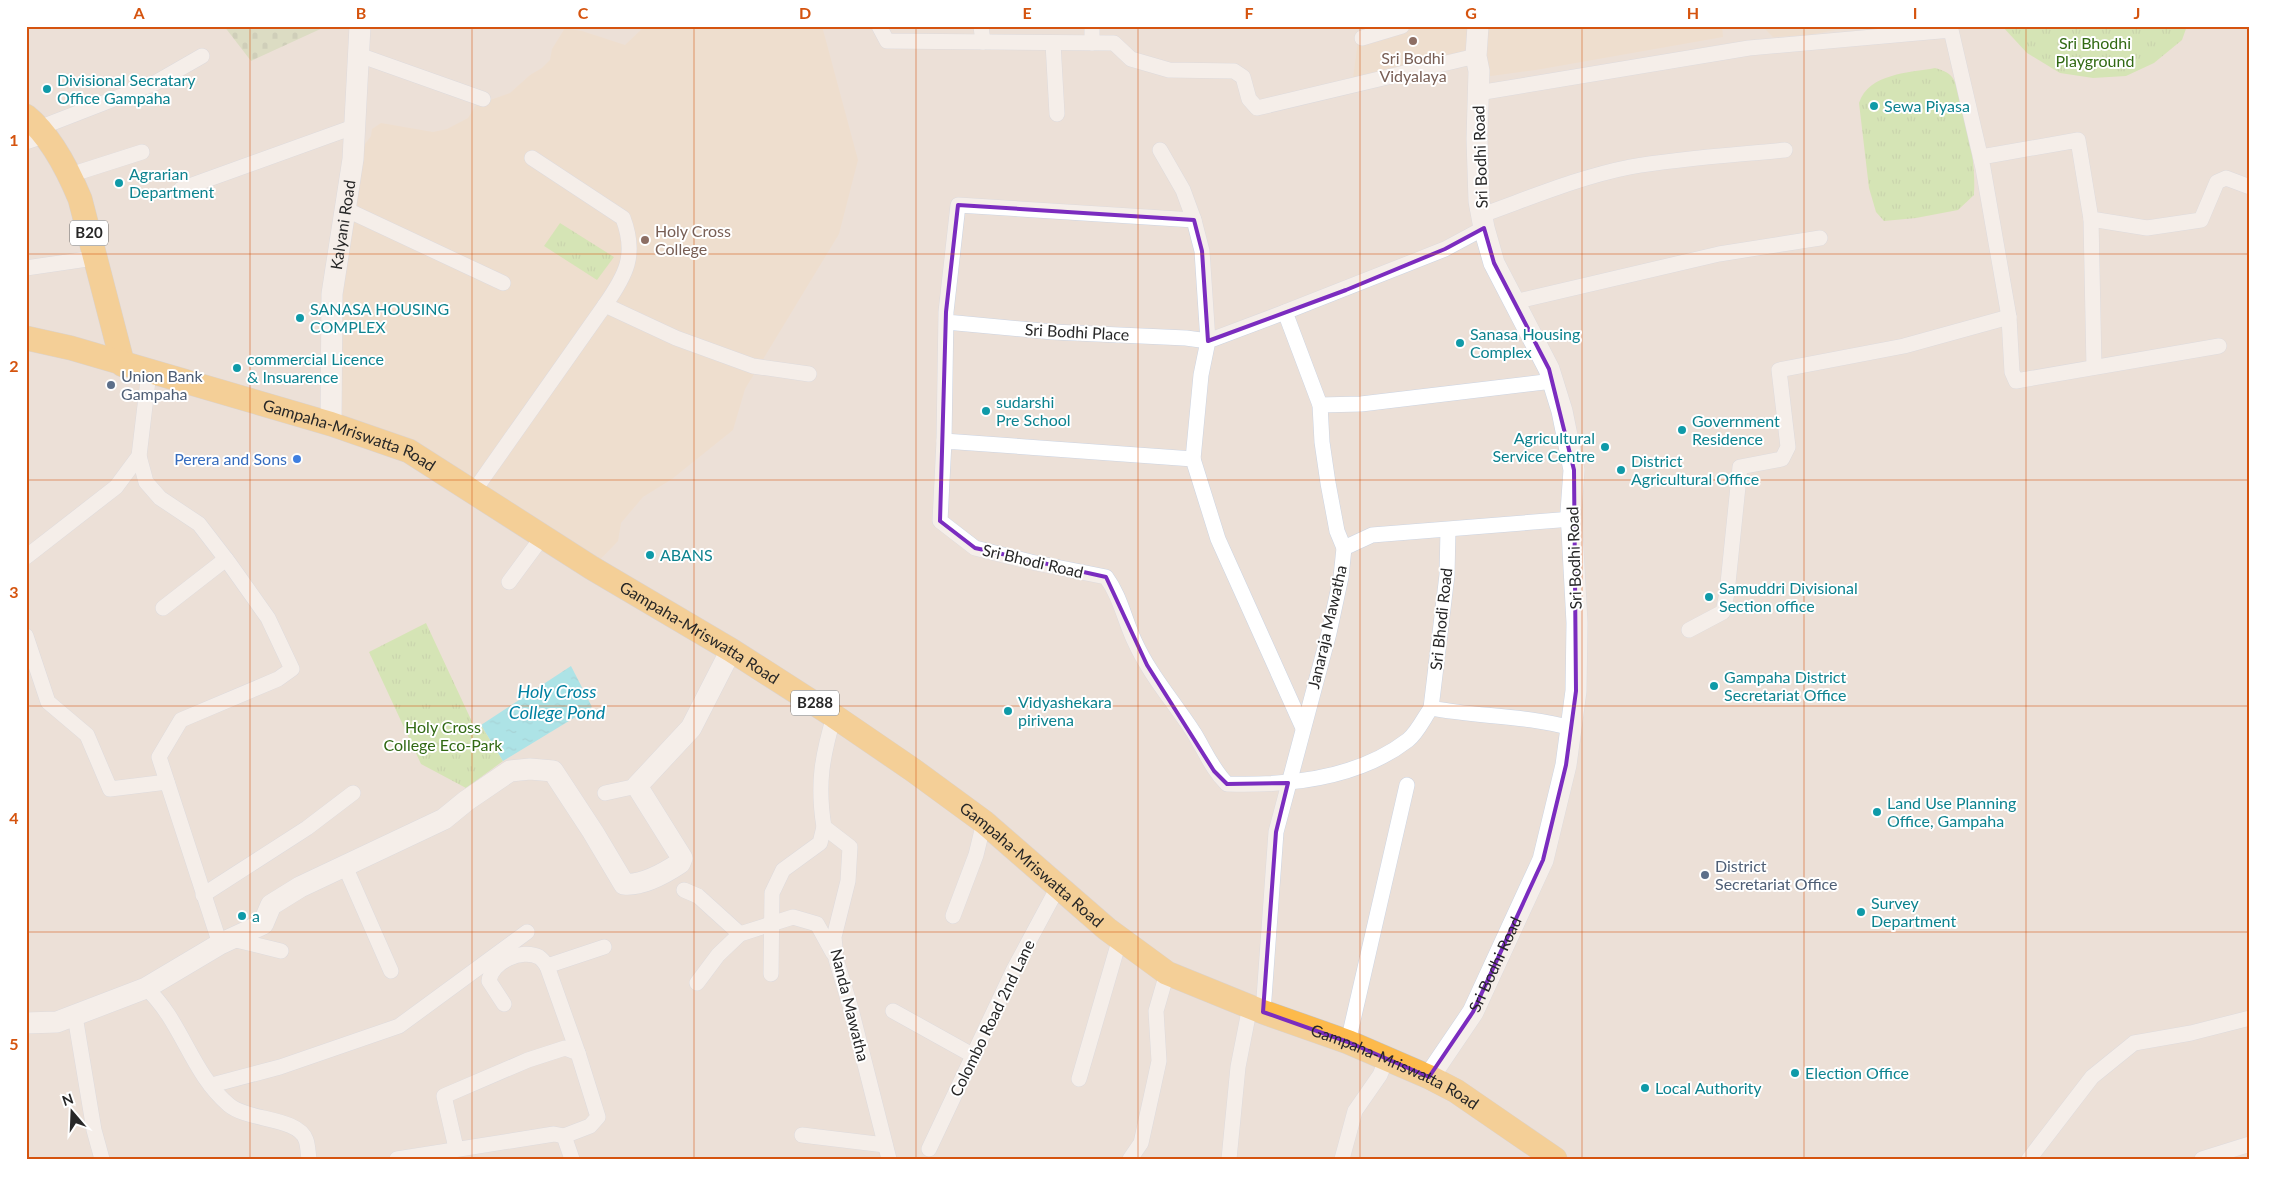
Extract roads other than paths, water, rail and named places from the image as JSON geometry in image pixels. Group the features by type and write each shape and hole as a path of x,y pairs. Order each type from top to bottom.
{"main road":[{"name":"B20","path":"34,130 70,175 80,199 123,365"},
{"name":"Gampaha-Mriswatta Road","path":"26,338 71,348 123,365 331,424 409,451 592,568 730,650 834,716 984,822 1025,856 1058,887 1166,973 1256,1009 1348,1042 1429,1077 1456,1091 1555,1159"}],"street":[{"name":"Kalyani Road","path":"331,424 332,294 356,126 360,26"},
{"path":"879,26 887,40 1114,43 1131,58 1169,70 1234,71 1243,77 1249,100 1257,108 1476,56"},
{"path":"981,26 983,42"},
{"path":"1092,26 1092,43"},
{"path":"1362,38 1402,26"},
{"name":"Sri Bodhi Road","path":"1429,1077 1472,1012 1543,860 1566,765 1576,691 1577,623 1572,519 1574,470 1562,411 1549,369 1494,263 1483,222 1479,201 1476,139 1478,26"},
{"path":"1478,93 1749,48 1952,30 1981,157 2008,317 2012,372 2016,381 2218,346"},
{"path":"1053,43 1057,114"},
{"path":"359,55 483,99"},
{"path":"34,130 155,83 202,56"},
{"path":"181,189 356,126"},
{"path":"1981,157 2078,140 2091,219 2094,367"},
{"path":"1160,150 1183,190 1194,220 1202,251 1208,340 1201,375 1193,459 1218,539 1303,728"},
{"path":"1208,340 1285,312 1444,249 1483,222 1579,181 1630,168 1676,161 1785,150"},
{"path":"70,175 142,152"},
{"path":"474,491 622,280 630,259 628,233 623,218 532,158"},
{"path":"2091,219 2147,228 2201,220 2217,182 2226,178 2250,187"},
{"path":"1193,459 944,441 946,322 958,205 1194,220"},
{"path":"345,209 503,283"},
{"path":"1514,302 1719,254 1820,238"},
{"path":"26,268 94,258"},
{"path":"605,305 676,338 753,366 809,374"},
{"name":"Janaraja Mawatha","path":"1229,1159 1238,1067 1256,1009 1276,832 1331,624 1341,577 1344,548 1337,531 1328,483 1322,442 1320,405 1285,312"},
{"path":"1689,630 1722,612 1727,593 1740,467 1782,459 1788,447 1779,370 1904,346 2008,317"},
{"name":"Sri Bodhi Place","path":"946,322 1053,332 1208,340"},
{"path":"149,372 139,456 146,482 160,498 199,524 268,618 292,670 278,679 181,720 159,757 203,895 226,942"},
{"path":"1320,405 1361,404 1553,381"},
{"name":"Sri Bhodi Road","path":"944,441 940,521 975,548 1031,562 1106,577 1115,589 1134,639 1147,665 1194,734 1214,771 1228,784 1310,780 1335,774 1385,755 1410,738 1431,708 1447,575 1448,530"},
{"path":"26,557 116,487 139,456"},
{"path":"1344,548 1372,535 1572,519"},
{"path":"509,582 543,536"},
{"path":"163,608 226,559"},
{"path":"27,642 48,702 87,735 110,789 167,782"},
{"path":"605,793 637,786 691,728 730,650"},
{"path":"1431,708 1464,714 1546,721 1571,728"},
{"path":"772,974 772,893 783,870 820,843 824,827 819,780 834,716"},
{"path":"26,1023 57,1022 146,988 226,942 263,924 271,905 300,887 344,864 444,819 466,801 510,771 530,768 553,771 594,832 624,884 643,882 669,871 680,863 682,858 637,786"},
{"path":"1348,1042 1407,785"},
{"path":"203,895 307,828 353,793"},
{"path":"953,916 976,855 984,822"},
{"name":"Nanda Mawatha","path":"824,827 850,847 848,880 834,937 836,959 851,1009 887,1152"},
{"path":"344,864 391,971"},
{"name":"Colombo Road 2nd Lane","path":"929,1149 1014,969 1058,887"},
{"path":"684,890 698,896 740,934"},
{"path":"696,984 718,955 740,934 793,917 817,924 836,959"},
{"path":"212,1085 280,1067 399,1026 526,932"},
{"path":"1080,1079 1120,938"},
{"path":"226,942 280,951"},
{"path":"547,966 604,947"},
{"path":"397,1159 456,1148 554,1134 564,1136 590,1126 598,1117 578,1053 547,966 539,958 526,956 501,961 493,968 489,981 504,1004"},
{"path":"1130,1159 1140,1143 1159,1060 1156,1011 1166,973"},
{"path":"146,988 161,1002 198,1067 230,1106 254,1117 294,1126 306,1139 309,1159"},
{"path":"892,1011 974,1056"},
{"path":"75,1016 94,1130 102,1159"},
{"path":"2029,1159 2092,1077 2134,1043 2191,1033 2250,1018"},
{"path":"456,1148 444,1096 528,1060 566,1048 578,1053"},
{"path":"1342,1159 1355,1111 1380,1075 1387,1058"},
{"path":"802,1135 887,1152"},
{"path":"564,1136 572,1159"},
{"path":"2202,1159 2250,1144"}],"water":[{"name":"Holy Cross College Pond","path":"571,666 592,707 503,761 481,725"}],"place":[{"name":"Sri Bodhi Vidyalaya","path":"1413,41"},
{"name":"Divisional Secratary Office Gampaha","path":"47,89"},
{"name":"Sewa Piyasa","path":"1874,106"},
{"name":"Agrarian Department","path":"119,183"},
{"name":"Holy Cross College","path":"645,240"},
{"name":"SANASA HOUSING COMPLEX","path":"300,318"},
{"name":"Sanasa Housing Complex","path":"1460,343"},
{"name":"commercial Licence & Insuarence","path":"237,368"},
{"name":"Union Bank Gampaha","path":"111,385"},
{"name":"sudarshi Pre School","path":"986,411"},
{"name":"Government Residence","path":"1682,430"},
{"name":"Agricultural Service Centre","path":"1605,447"},
{"name":"Perera and Sons","path":"297,459"},
{"name":"District Agricultural Office","path":"1621,470"},
{"name":"ABANS","path":"650,555"},
{"name":"Samuddri Divisional Section office","path":"1709,597"},
{"name":"Gampaha District Secretariat Office","path":"1714,686"},
{"name":"Vidyashekara pirivena","path":"1008,711"},
{"name":"Land Use Planning Office, Gampaha","path":"1877,812"},
{"name":"District Secretariat Office","path":"1705,875"},
{"name":"Survey Department","path":"1861,912"},
{"name":"a","path":"242,916"},
{"name":"Election Office","path":"1795,1073"},
{"name":"Local Authority","path":"1645,1088"}],"park label":[{"name":"Sri Bhodhi Playground","path":"2095,52"},
{"name":"Holy Cross College Eco-Park","path":"443,736"}]}
